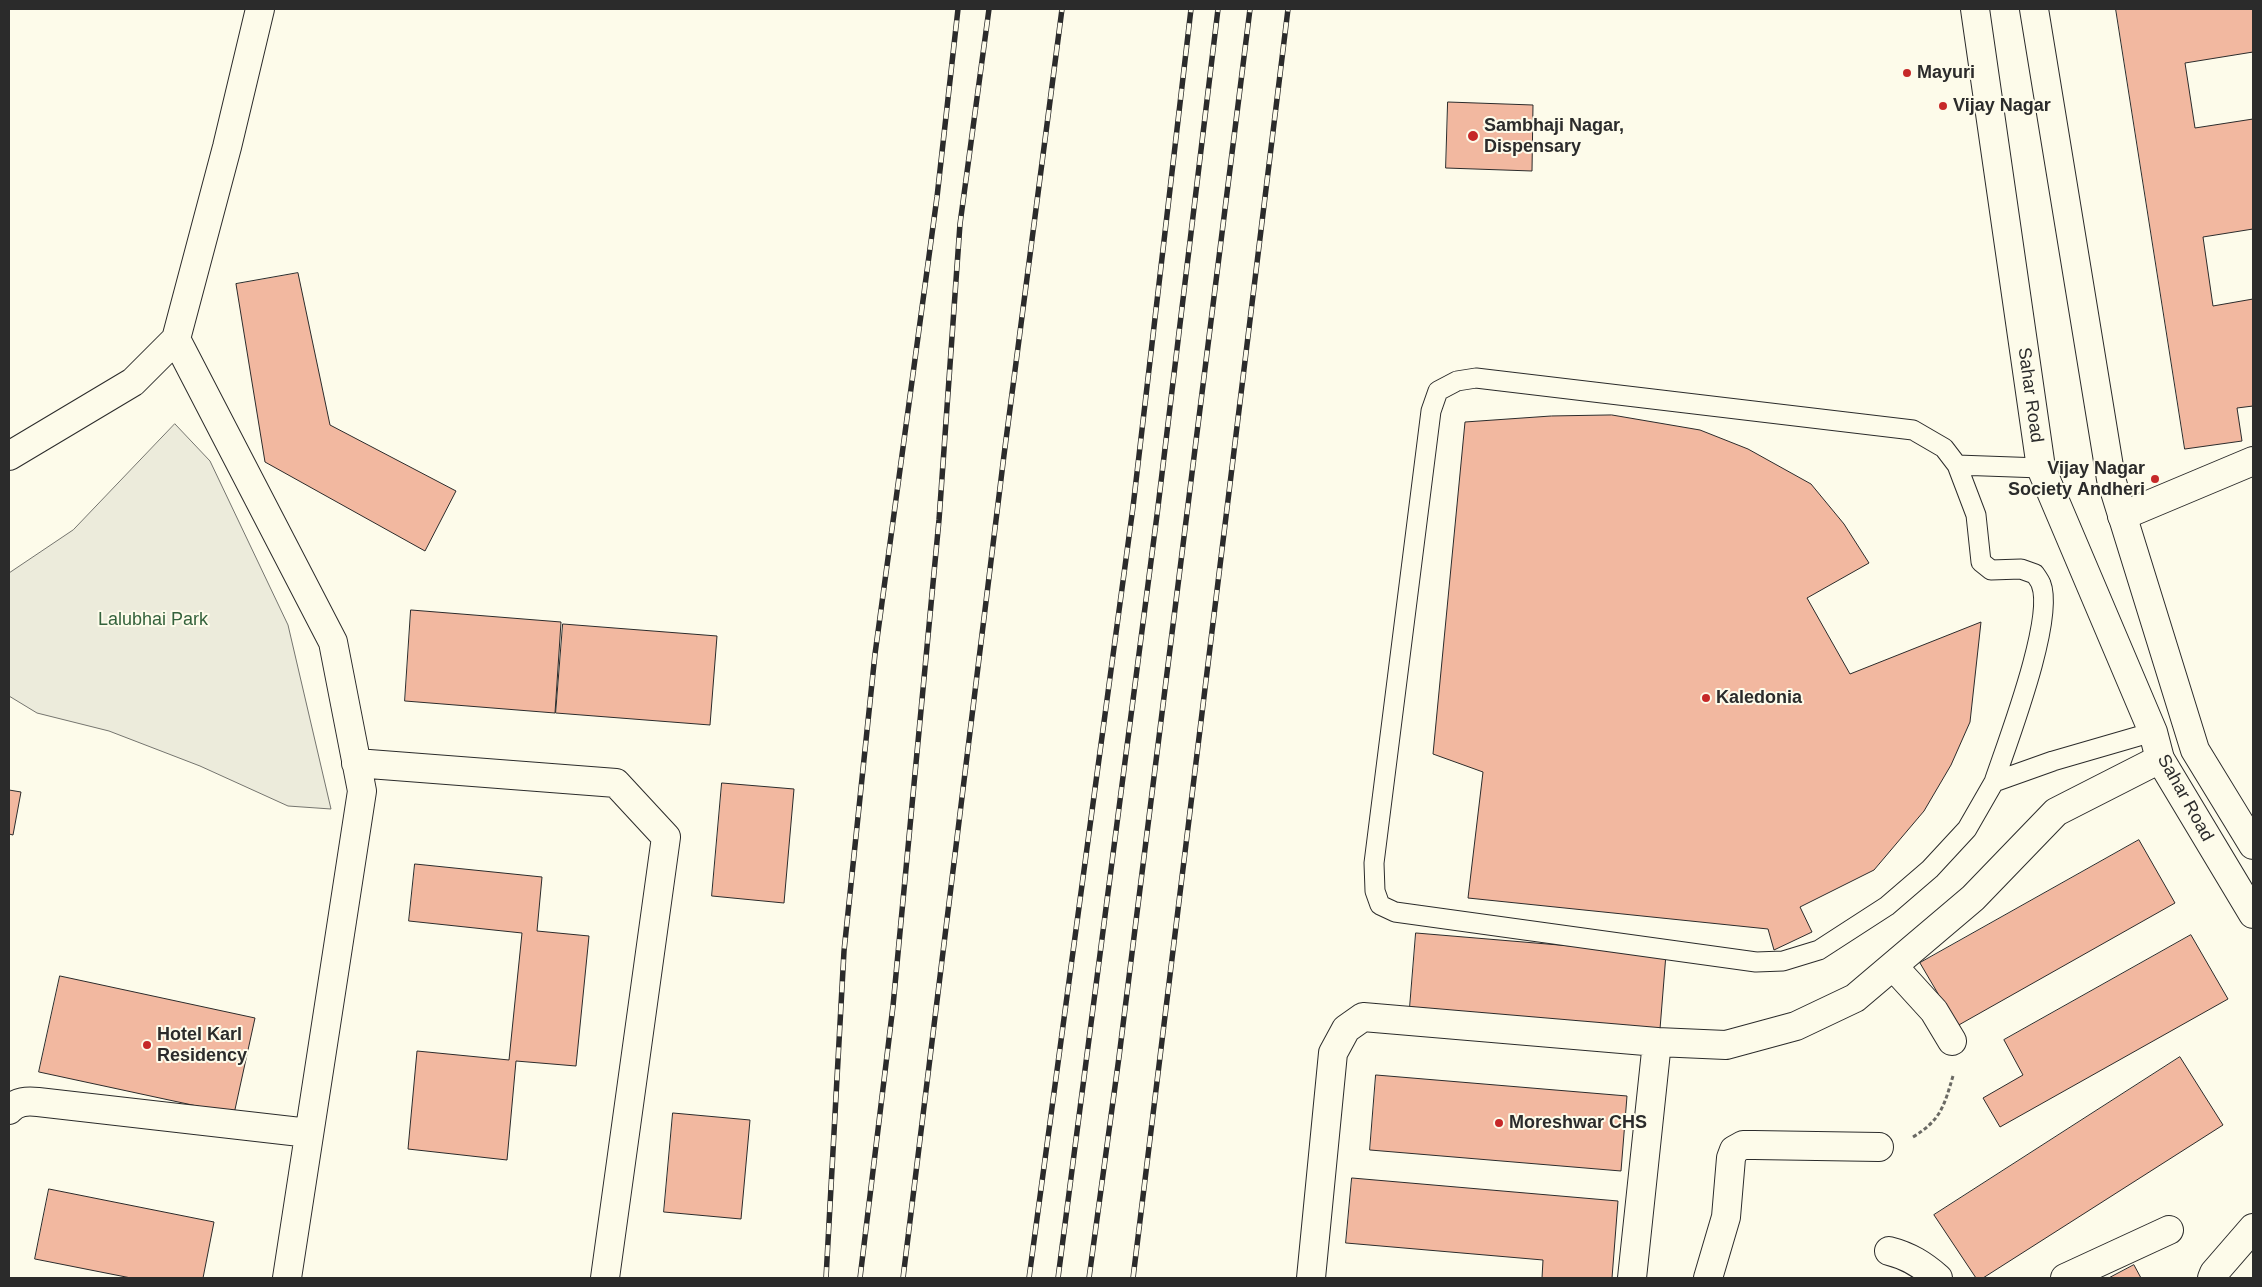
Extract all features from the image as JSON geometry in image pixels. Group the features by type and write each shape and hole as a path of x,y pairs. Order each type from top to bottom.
{"street":[{"path":"9,456 133,382 176,339 227,147 260,9"},
{"name":"Sahar Road","path":"1975,9 2041,468 2153,732 2160,759 2253,914"},
{"name":"Sahar Road","path":"2034,9 2111,479 2195,750 2253,845"},
{"path":"176,339 333,642 362,791 287,1278"},
{"path":"2122,516 2253,461"},
{"path":"1310,1278 1333,1053 1346,1029 1363,1017 1657,1042 1726,1045 1796,1026 1855,998 1973,898 2056,812 2160,759"},
{"path":"356,763 616,783 666,838 605,1278"},
{"path":"1893,966 1934,1011 1952,1041"},
{"path":"1632,1278 1657,1042"},
{"path":"9,1110 14,1104 26,1101 309,1133"},
{"path":"1708,1278 1726,1217 1734,1150 1743,1145 1754,1144 1879,1147"},
{"path":"2212,1278 2214,1273 2253,1228"},
{"path":"2066,1278 2169,1230"},
{"path":"1889,1252 1906,1256 1924,1265 1938,1278"}],"lane":[{"path":"1476,378 1913,430 1944,448 1957,465 1976,515 1981,562 1991,570 2021,570 2035,574 2042,585 2044,606 2033,665 1994,782 1967,828 1930,869 1894,900 1819,950 1783,961 1756,962 1395,912 1380,905 1375,891 1374,863 1431,411 1438,391 1457,381 1476,378"},
{"path":"1957,465 2041,468"},
{"path":"1994,782 2053,761 2153,732"}],"path":[{"path":"1879,1147 1897,1144 1912,1138 1926,1129 1938,1117 1945,1105 1955,1071 1952,1041"}],"green space":[{"name":"Lalubhai Park","path":"175,424 210,461 288,625 331,809 288,806 200,766 109,731 37,713 9,696 9,573 73,530"}],"building":[{"path":"2116,9 2253,9 2253,52 2185,63 2195,128 2253,119 2253,229 2203,237 2213,306 2253,299 2253,406 2237,408 2242,441 2185,449"},
{"path":"1448,102 1533,105 1532,171 1446,168"},
{"path":"298,273 330,425 456,491 425,551 265,462 236,284"},
{"name":"Kaledonia","path":"1612,415 1700,430 1748,449 1811,484 1844,524 1869,563 1807,598 1850,674 1981,622 1970,722 1951,765 1924,811 1874,870 1800,907 1812,932 1774,950 1768,929 1468,898 1483,772 1433,754 1465,422 1551,416"},
{"path":"411,610 561,622 555,713 405,701"},
{"path":"563,624 717,636 710,725 556,713"},
{"path":"722,783 794,789 784,903 712,896"},
{"path":"9,790 21,792 13,835 9,834"},
{"path":"2139,840 2175,903 1957,1026 1920,963"},
{"path":"415,864 542,877 537,931 589,936 576,1066 516,1061 507,1160 408,1149 417,1051 509,1060 522,933 409,921"},
{"path":"1416,933 1666,954 1660,1029 1410,1007"},
{"path":"2191,935 2228,999 2000,1127 1983,1098 2023,1075 2004,1040"},
{"name":"Hotel Karl Residency","path":"60,976 255,1018 234,1114 39,1072"},
{"path":"2180,1057 2223,1125 1983,1278 1976,1278 1934,1215"},
{"name":"Moreshwar CHS","path":"1376,1075 1627,1096 1621,1171 1370,1150"},
{"path":"673,1113 750,1120 741,1219 664,1212"},
{"path":"1352,1178 1618,1201 1612,1278 1542,1278 1543,1260 1346,1243"},
{"path":"49,1189 214,1222 203,1278 131,1278 35,1259"},
{"path":"2134,1265 2141,1278 2109,1278"}],"railway":[{"path":"826,1278 844,951 875,654 937,197 958,9"},
{"path":"860,1278 893,1006 939,520 960,224 989,9"},
{"path":"903,1278 1004,455 1062,9"},
{"path":"1029,1278 1133,507 1191,9"},
{"path":"1058,1278 1157,515 1218,9"},
{"path":"1089,1278 1119,1057 1250,9"},
{"path":"1133,1278 1288,9"}],"place":[{"name":"Mayuri","path":"1907,73"},
{"name":"Vijay Nagar","path":"1943,106"},
{"name":"Sambhaji Nagar, Dispensary","path":"1473,136"},
{"name":"Vijay Nagar Society Andheri","path":"2155,479"},
{"name":"Kaledonia","path":"1706,698"},
{"name":"Hotel Karl Residency","path":"147,1045"},
{"name":"Moreshwar CHS","path":"1499,1123"}]}
